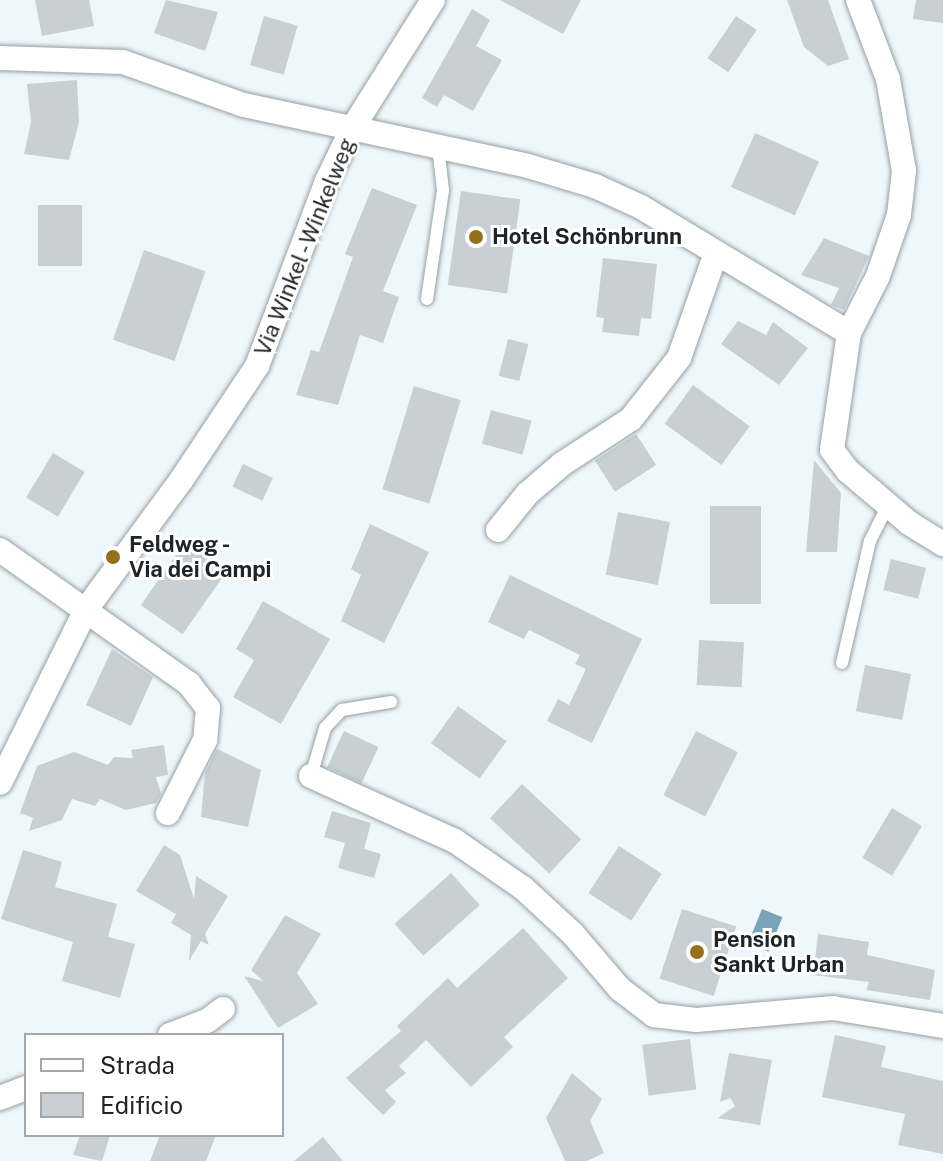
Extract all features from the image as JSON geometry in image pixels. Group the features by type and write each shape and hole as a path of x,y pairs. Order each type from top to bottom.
{"street":[{"name":"Via Winkel - Winkelweg","path":"0,783 87,608 182,479 257,366 326,183 352,129 433,0"},
{"path":"858,0 888,79 904,171 899,215 878,276 849,333 832,450 848,471 888,505 943,544"},
{"path":"0,58 123,62 244,105 438,147 595,186 641,207 849,333"},
{"path":"498,530 527,494 562,464 631,419 679,358 716,253"},
{"path":"0,550 87,608 189,684 208,708 205,740 168,813"},
{"path":"311,776 455,841 523,888 572,933 620,989 654,1015 696,1020 833,1008 943,1026"},
{"path":"175,1033 207,1021 223,1009"},
{"path":"0,1098 24,1089"}],"lane":[{"path":"427,299 443,190 438,147"},
{"path":"842,663 870,541 888,505"},
{"path":"311,776 325,728 342,710 391,702"}],"water":[{"path":"762,909 782,917 769,952 748,943"}],"building":[{"path":"35,0 89,0 94,26 42,36"},
{"path":"166,0 218,12 205,51 154,33"},
{"path":"500,0 581,0 563,34"},
{"path":"787,0 828,0 849,59 828,66 804,47"},
{"path":"916,0 943,0 943,23 913,19"},
{"path":"472,9 490,20 476,46 502,60 473,111 444,95 437,107 422,98"},
{"path":"264,16 298,26 284,75 250,65"},
{"path":"736,16 757,30 728,72 707,58"},
{"path":"77,80 79,122 69,160 24,154 31,122 27,84"},
{"path":"755,133 819,161 795,215 731,187"},
{"path":"372,188 417,205 383,291 399,297 383,343 360,335 338,405 296,395 311,350 319,352 353,257 345,254"},
{"path":"461,191 520,199 507,293 448,285"},
{"path":"38,205 82,205 82,266 38,266"},
{"path":"824,238 869,256 844,310 831,305 839,288 801,275"},
{"path":"144,250 205,271 175,361 113,340"},
{"path":"603,258 657,264 651,319 641,318 639,336 602,332 604,318 596,317"},
{"path":"738,321 766,335 773,322 808,348 779,385 721,344"},
{"path":"508,339 528,344 519,381 499,376"},
{"path":"693,385 750,426 721,465 665,424"},
{"path":"414,386 461,400 429,504 382,489"},
{"path":"491,410 532,421 523,455 482,444"},
{"path":"636,434 656,465 615,492 595,461"},
{"path":"53,453 85,472 58,517 26,498"},
{"path":"814,460 841,493 837,552 806,552"},
{"path":"243,464 273,478 262,501 232,487"},
{"path":"710,506 761,506 761,604 710,604"},
{"path":"618,512 670,522 658,585 606,575"},
{"path":"370,524 429,552 384,643 341,621 361,575 351,569"},
{"path":"185,542 227,571 183,634 141,605"},
{"path":"891,559 926,568 918,599 883,590"},
{"path":"510,575 642,639 592,743 547,721 558,699 569,705 586,669 575,664 580,655 529,630 524,639 488,622"},
{"path":"263,601 330,639 281,724 233,697 254,660 236,649"},
{"path":"699,640 744,642 742,687 697,685"},
{"path":"112,649 153,677 131,726 86,705"},
{"path":"865,665 911,674 902,720 856,711"},
{"path":"458,706 507,741 480,778 431,743"},
{"path":"344,731 378,747 362,783 327,767"},
{"path":"696,731 738,752 705,816 663,795"},
{"path":"164,745 168,775 156,777 161,794 156,803 126,810 100,799 95,806 72,799 62,820 29,831 33,818 20,813 37,766 74,752 108,765 114,757 133,758 131,750"},
{"path":"217,749 261,770 248,827 201,817 205,773"},
{"path":"522,784 581,839 549,874 490,818"},
{"path":"892,808 922,826 892,876 862,858"},
{"path":"332,811 371,823 364,849 381,854 374,878 338,868 345,843 324,837"},
{"path":"164,845 180,855 194,899 196,876 228,896 205,934 209,945 201,941 189,961 191,935 171,923 176,914 136,891"},
{"path":"619,846 662,874 631,921 589,893"},
{"path":"23,850 62,862 55,887 117,904 108,937 135,944 120,998 62,981 73,942 1,919"},
{"path":"451,873 480,905 423,956 395,924"},
{"name":"Pension Sankt Urban","path":"682,909 736,927 714,996 659,978"},
{"path":"285,915 321,934 297,973 318,1004 278,1028 244,976 263,981 251,970"},
{"path":"523,928 568,978 504,1037 513,1047 471,1087 426,1040 399,1066 406,1073 385,1090 396,1102 383,1115 346,1078 401,1031 397,1026 448,978 457,988"},
{"path":"818,934 869,942 867,955 935,970 930,1000 866,990 869,982 813,975"},
{"path":"835,1035 886,1046 881,1067 943,1081 943,1154 898,1145 905,1114 822,1097"},
{"path":"690,1039 696,1090 649,1095 642,1045"},
{"path":"729,1053 772,1060 760,1125 718,1118 735,1106 730,1098 720,1102"},
{"path":"572,1073 602,1099 590,1121 604,1153 587,1161 565,1161 546,1118"},
{"path":"79,1137 109,1137 102,1161 73,1155"},
{"path":"159,1137 215,1137 206,1161 150,1161"},
{"path":"323,1137 343,1161 294,1161"}],"place":[{"name":"Hotel Schönbrunn","path":"476,237"},
{"name":"Feldweg - Via dei Campi","path":"113,557"},
{"name":"Pension Sankt Urban","path":"697,952"}]}
